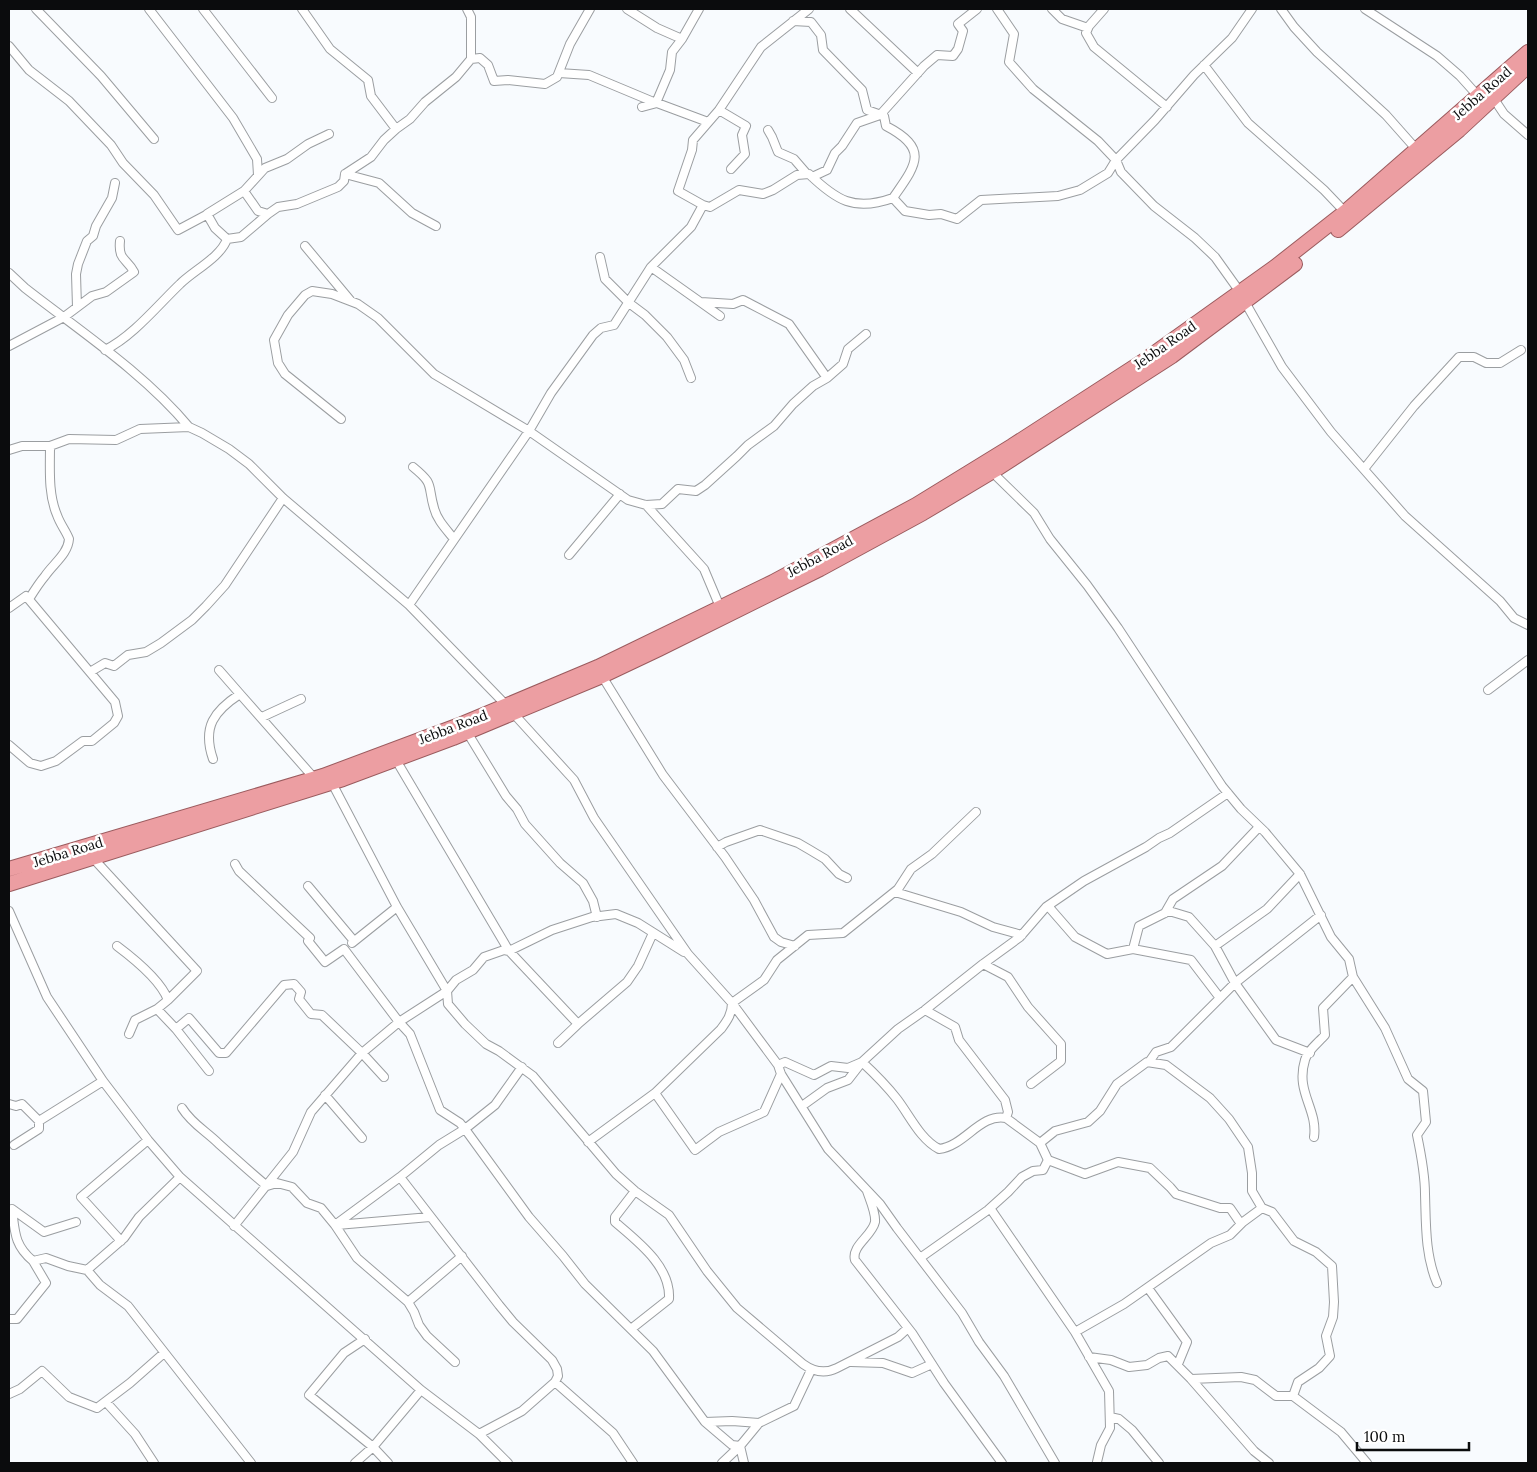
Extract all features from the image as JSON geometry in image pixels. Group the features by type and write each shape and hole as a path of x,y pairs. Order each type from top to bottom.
{"highway":[{"name":"Jebba Road","path":"9,869 314,778 462,724 510,709 781,577 916,505 1012,446 1243,297 1275,267 1345,212 1528,52"},
{"path":"9,884 332,783 467,732 510,709 602,676 730,615 924,513 992,472 1172,356 1243,297 1372,203 1459,130 1528,66"}],"street":[{"path":"36,9 101,76 154,140"},
{"path":"149,9 233,118 257,159 258,175"},
{"path":"203,9 272,98"},
{"path":"302,9 330,49 368,80 371,96 396,129"},
{"path":"227,239 240,237 278,207 297,204 338,187 344,181 345,174 371,157 384,140 456,77 471,59 472,17 467,9"},
{"path":"471,59 480,58 488,65 494,81 508,80 545,84 557,77 570,44 590,9"},
{"path":"627,9 657,28 682,39"},
{"path":"656,103 670,70 672,52 682,39 699,9"},
{"path":"809,9 761,47 719,110 693,140 692,150 678,192 710,207 739,190 763,194 797,175 810,175 827,170 835,153 842,146 857,123 880,115 937,55 953,56 958,49 963,32 958,24 977,9"},
{"path":"850,9 918,73"},
{"path":"998,9 1014,34 1009,62 1032,89 1098,142 1116,160 1121,172 1154,206 1195,238 1215,258 1243,297 1282,367 1364,470 1404,516 1500,601 1514,618 1528,625"},
{"path":"1052,9 1062,19 1088,28"},
{"path":"1104,9 1086,33 1094,47 1167,107"},
{"path":"893,198 905,211 941,214 957,219 981,200 1058,196 1080,190 1108,174 1116,160 1204,65 1232,38 1252,9"},
{"path":"1281,9 1294,27 1317,52 1386,115 1417,150"},
{"path":"1365,9 1437,56 1478,96"},
{"path":"768,130 778,152 794,158 826,190 842,200 854,203 868,205 893,198 915,159 915,151 911,144 886,126 884,116 867,110 862,90 823,50 821,35 811,22 793,21"},
{"path":"9,46 29,70 69,101 111,145 123,163 154,195 178,230 244,191 265,168 329,134"},
{"path":"1204,65 1248,123 1324,190 1345,212"},
{"path":"559,73 589,75 708,122"},
{"path":"1494,98 1504,114 1528,135"},
{"path":"642,107 656,103"},
{"path":"719,110 746,126 742,135 745,154 731,169"},
{"path":"345,174 379,183 412,213 436,226"},
{"path":"77,307 76,274 78,264 87,241 93,236 102,214 112,198 115,183"},
{"path":"244,191 258,211 268,214"},
{"path":"409,605 528,431 551,393 593,335 600,328 614,325 651,267 691,227 703,205"},
{"path":"208,214 215,228 227,239"},
{"path":"105,350 117,344 139,326 181,283 206,264 225,246 227,239"},
{"path":"9,346 64,318 92,296 106,292 134,272 119,252 120,241"},
{"path":"305,246 351,301"},
{"path":"600,257 605,279 628,303 645,315 667,337 684,360 691,378"},
{"path":"651,267 720,316"},
{"path":"9,273 163,399 189,428"},
{"path":"341,419 285,374 278,363 274,340 288,315 305,295 312,291 332,294 358,304 378,318 434,374 528,431 628,500 646,505 662,504 678,489 696,491 705,485 748,445 774,426 793,404 813,386 827,378 843,364 848,349 866,334"},
{"path":"701,302 733,304 743,300 789,324 827,378"},
{"path":"1364,470 1414,406 1459,357 1474,357 1486,363 1500,363 1522,350"},
{"path":"9,450 22,446 50,446 69,439 116,440 140,429 189,428 202,433 242,458 283,498 409,605 510,709 574,780 594,818 688,954 732,1003 778,1065 781,1074 828,1149 880,1204 962,1313 979,1342 1004,1376 1055,1463"},
{"path":"29,600 45,574 66,551 70,539 56,514 50,477 50,446"},
{"path":"413,467 431,486 434,509 439,521 454,539"},
{"path":"992,472 1034,513 1050,539 1118,628 1228,793 1300,874 1331,937 1349,959 1353,977 1385,1028 1408,1079 1422,1091 1426,1122 1417,1135 1425,1192 1428,1248 1432,1271 1437,1283"},
{"path":"569,555 620,494"},
{"path":"90,672 105,664 114,666 128,655 146,652 192,620 225,585 283,498"},
{"path":"646,505 704,569 720,607"},
{"path":"9,608 26,596 115,702 118,716 114,723 92,741 83,741 56,761 41,766 30,763 9,744"},
{"path":"1488,690 1528,660"},
{"path":"219,670 314,778"},
{"path":"602,676 663,774 754,900 774,937 795,946"},
{"path":"213,759 208,745 216,713 226,703 240,694"},
{"path":"262,717 301,699"},
{"path":"467,732 525,824 560,863 582,883 593,901 597,917"},
{"path":"396,760 509,951 578,1024"},
{"path":"332,783 398,907 447,991 448,1004 486,1044 500,1051 522,1067 546,1090 616,1174 635,1192 669,1215 707,1270 737,1308 811,1370 829,1372 898,1337 908,1328"},
{"path":"802,1106 827,1088 848,1080 862,1062 898,1029 1022,935 1048,906 1084,881 1146,848 1158,838 1170,834 1228,793"},
{"path":"732,1003 764,980 776,960 808,935 843,932 895,892 911,869 932,854 976,812"},
{"path":"1165,913 1173,899 1222,866 1259,826"},
{"path":"717,847 760,830 810,850 825,859 839,874 847,878"},
{"path":"92,857 197,970 157,1009 135,1020 129,1034"},
{"path":"234,864 240,872 310,938 308,941 325,962 398,907"},
{"path":"1215,946 1267,909 1300,874"},
{"path":"308,886 354,941"},
{"path":"895,892 961,912 993,927 1022,935"},
{"path":"1048,906 1075,937 1107,954 1133,949 1191,960 1220,998"},
{"path":"9,911 47,997 103,1081 148,1140 180,1177 421,1390 479,1434 508,1463"},
{"path":"1133,949 1139,926 1169,911 1189,917 1215,946 1235,983 1276,1040 1310,1053"},
{"path":"234,1226 293,1152 311,1112 362,1053 399,1022 447,991 456,980 473,970 484,957 504,950 509,951 552,930 597,917 616,914 638,923 688,954"},
{"path":"1040,1143 1055,1131 1088,1122 1100,1111 1117,1084 1148,1062 1156,1052 1170,1047 1235,983 1321,915"},
{"path":"558,1043 627,982 638,966 653,933"},
{"path":"117,946 129,955 164,991 168,1000"},
{"path":"344,949 410,1034 440,1110 460,1123 529,1217 585,1284 653,1351 704,1422 732,1445 740,1446"},
{"path":"983,964 1008,977 1028,1007 1061,1044 1061,1061 1030,1084"},
{"path":"1314,1137 1316,1126 1302,1085 1305,1058 1325,1035 1323,1008 1353,977"},
{"path":"176,1029 189,1018 219,1053 226,1053 284,986 294,984 301,992 298,999 311,1014 322,1015 384,1077"},
{"path":"588,1142 655,1093 721,1029 732,1010 732,1003"},
{"path":"157,1009 176,1029 209,1071"},
{"path":"925,1010 955,1027 959,1040 1005,1100 1008,1112 1006,1118"},
{"path":"778,1065 786,1062 814,1075 831,1066 848,1068 862,1062"},
{"path":"862,1062 896,1098 926,1140 940,1149 954,1144 987,1120 999,1116 1006,1118 1040,1143 1048,1160 1085,1174 1118,1162 1150,1168 1176,1194 1220,1208 1230,1208 1242,1224"},
{"path":"1148,1062 1166,1065 1210,1098 1248,1147 1252,1173 1252,1191 1262,1208 1272,1212 1294,1241 1316,1252 1332,1266 1333,1316 1326,1336 1330,1356 1319,1368 1298,1382 1293,1396"},
{"path":"336,1225 439,1145 465,1129 495,1105 522,1067"},
{"path":"655,1093 695,1150 719,1132 764,1112 781,1074"},
{"path":"39,1121 103,1081"},
{"path":"325,1095 362,1138"},
{"path":"9,1104 16,1106 22,1104 39,1121 40,1129 14,1145"},
{"path":"182,1108 197,1127 218,1142 241,1165 267,1186"},
{"path":"121,1241 81,1197 148,1140"},
{"path":"920,1258 990,1208 1022,1177 1033,1171 1043,1170 1048,1160"},
{"path":"87,1270 121,1241 139,1217 180,1177"},
{"path":"400,1177 513,1322 552,1360 557,1369 558,1376 555,1382 522,1411 479,1434"},
{"path":"267,1186 277,1183 292,1187 307,1203 321,1208 336,1225 357,1258 408,1302 419,1325 427,1336 456,1362"},
{"path":"867,1190 874,1222 872,1230 854,1256 883,1298 908,1328 1002,1463"},
{"path":"630,1329 669,1298 670,1291 654,1257 615,1222 615,1217 635,1192"},
{"path":"990,1208 1075,1332 1109,1391 1110,1428 1101,1445 1097,1462"},
{"path":"1075,1332 1148,1288 1212,1243 1230,1235 1262,1208"},
{"path":"9,1319 17,1319 46,1283 33,1261 23,1253 16,1238 12,1209 44,1232 76,1222"},
{"path":"336,1225 430,1217"},
{"path":"408,1302 462,1256"},
{"path":"33,1261 46,1258 87,1270 100,1285 128,1306 251,1463"},
{"path":"1148,1288 1187,1342 1178,1364"},
{"path":"364,1339 344,1353 309,1395 373,1447 388,1463"},
{"path":"9,1394 20,1389 42,1371 69,1397 97,1408 164,1352"},
{"path":"1089,1357 1111,1360 1129,1367 1147,1365 1159,1358 1168,1356 1178,1364 1254,1451 1269,1463"},
{"path":"849,1362 883,1364 912,1373 932,1364"},
{"path":"704,1422 759,1422 794,1406 811,1370"},
{"path":"1191,1379 1241,1377 1254,1380 1276,1396 1293,1396 1341,1432 1367,1463"},
{"path":"555,1382 613,1433 633,1463"},
{"path":"355,1463 373,1447 421,1390"},
{"path":"106,1402 135,1434 154,1463"},
{"path":"1110,1418 1119,1419 1132,1430 1159,1463"},
{"path":"722,1463 740,1446 759,1422"},
{"path":"740,1446 744,1463"}]}
